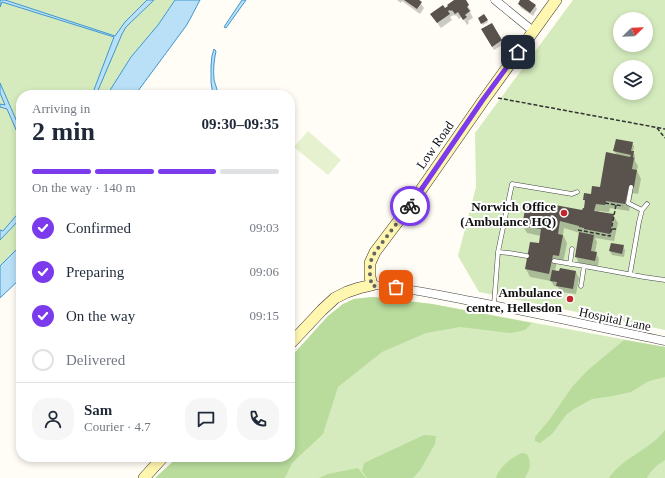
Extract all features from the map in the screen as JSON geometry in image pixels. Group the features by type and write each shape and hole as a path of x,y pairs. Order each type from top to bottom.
{"street":[{"path":"495,0 534,31"},
{"name":"Low Road","path":"372,286 370,277 370,263 375,252 409,207 486,96 556,0"},
{"path":"295,339 335,298 359,288 372,286"},
{"name":"Hospital Lane","path":"372,286 406,289 494,305 665,341"},
{"path":"144,478 158,462"}],"lane":[{"path":"494,305 498,252 512,184 572,194 577,192"},
{"path":"631,187 628,204 642,210"},
{"path":"630,274 639,222 642,210 647,204"},
{"path":"570,264 572,249"},
{"path":"498,252 527,256"},
{"path":"554,261 665,280"},
{"path":"581,286 584,266"}],"path":[{"path":"486,96 665,129"},
{"path":"657,128 665,138"},
{"path":"605,203 624,206 628,204"},
{"path":"578,230 610,236 616,205"},
{"path":"612,229 618,230"}],"green space":[{"path":"0,0 175,0 158,25 131,57 110,90 16,90 16,250 0,266"},
{"path":"573,0 665,0 665,330 479,292 458,256 476,187 475,133"},
{"path":"308,131 341,160 328,175 295,148 295,146"},
{"path":"373,297 432,304 665,347 665,478 155,478 173,462 295,462 295,352 328,316 343,304 354,299"},
{"path":"373,297 432,304 532,323 525,330 511,333 460,327 426,333 382,352 338,387 323,434 295,460 295,352 328,316 343,304 354,299"},
{"path":"624,340 665,347 665,377 647,382 631,392 592,399 566,415 552,434 540,443 535,441 535,437 550,419 572,387 588,370"},
{"path":"665,430 665,460 654,468 647,478 609,478 622,464 652,443"},
{"path":"424,435 436,436 435,444 421,469 413,478 367,478 362,471 364,463"},
{"path":"522,453 527,454 530,464 525,478 496,478 506,463"},
{"path":"173,462 293,462 284,478 155,478"},
{"path":"358,468 366,478 319,478 328,474"}],"water":[{"path":"0,0 5,0 115,36 125,22 147,0 154,0 126,27 98,90 94,90 114,37 2,2 0,7"},
{"path":"175,0 200,0 186,26 139,90 110,90 131,57 158,25"},
{"path":"242,0 246,0 226,28 224,27"},
{"path":"214,49 216,51 214,81 217,90 212,90 211,82 212,56"},
{"path":"0,83 16,120 16,130 7,109 0,107 0,104 5,105 0,93"},
{"path":"16,216 16,223 0,240 0,230 3,231"},
{"path":"16,250 16,283 0,298 0,266"}],"building":[{"path":"404,0 419,0 422,2 417,9"},
{"path":"454,0 466,0 469,5 467,7 470,11 465,15 467,17 463,20 458,12 455,14 452,10 450,10 448,11 450,14 437,23 430,14 443,5 445,8"},
{"path":"520,0 529,0 536,5 530,13 518,4"},
{"path":"484,14 488,20 481,24 478,18"},
{"path":"492,23 502,40 492,47 481,29"},
{"name":"Norwich Office (Ambulance HQ)","path":"616,139 633,142 631,151 634,151 632,169 637,170 634,187 629,186 625,204 606,201 605,205 596,204 594,211 614,214 610,234 584,229 579,226 560,221 558,234 563,235 559,256 553,255 549,274 525,269 530,242 539,243 541,229 522,226 526,204 554,209 555,205 582,210 584,208 585,200 583,200 584,193 591,194 592,186 600,187 606,152 630,157 631,155 613,151"},
{"path":"579,232 594,235 591,251 597,252 595,261 575,257"},
{"path":"611,243 624,245 622,254 609,251"},
{"path":"560,268 576,271 573,289 556,286 557,282 550,281 552,270 559,271"},
{"name":"Ambulance centre, Hellesdon","path":"567,296 573,296 572,302 566,301"}],"way so far":[{"path":"396,287 372,286 370,277 370,263 375,252 410,206"}],"place":[{"name":"Norwich Office (Ambulance HQ)","path":"564,213"},
{"name":"Ambulance centre, Hellesdon","path":"570,299"}],"route":[{"path":"410,206 482,101 518,52"}]}
